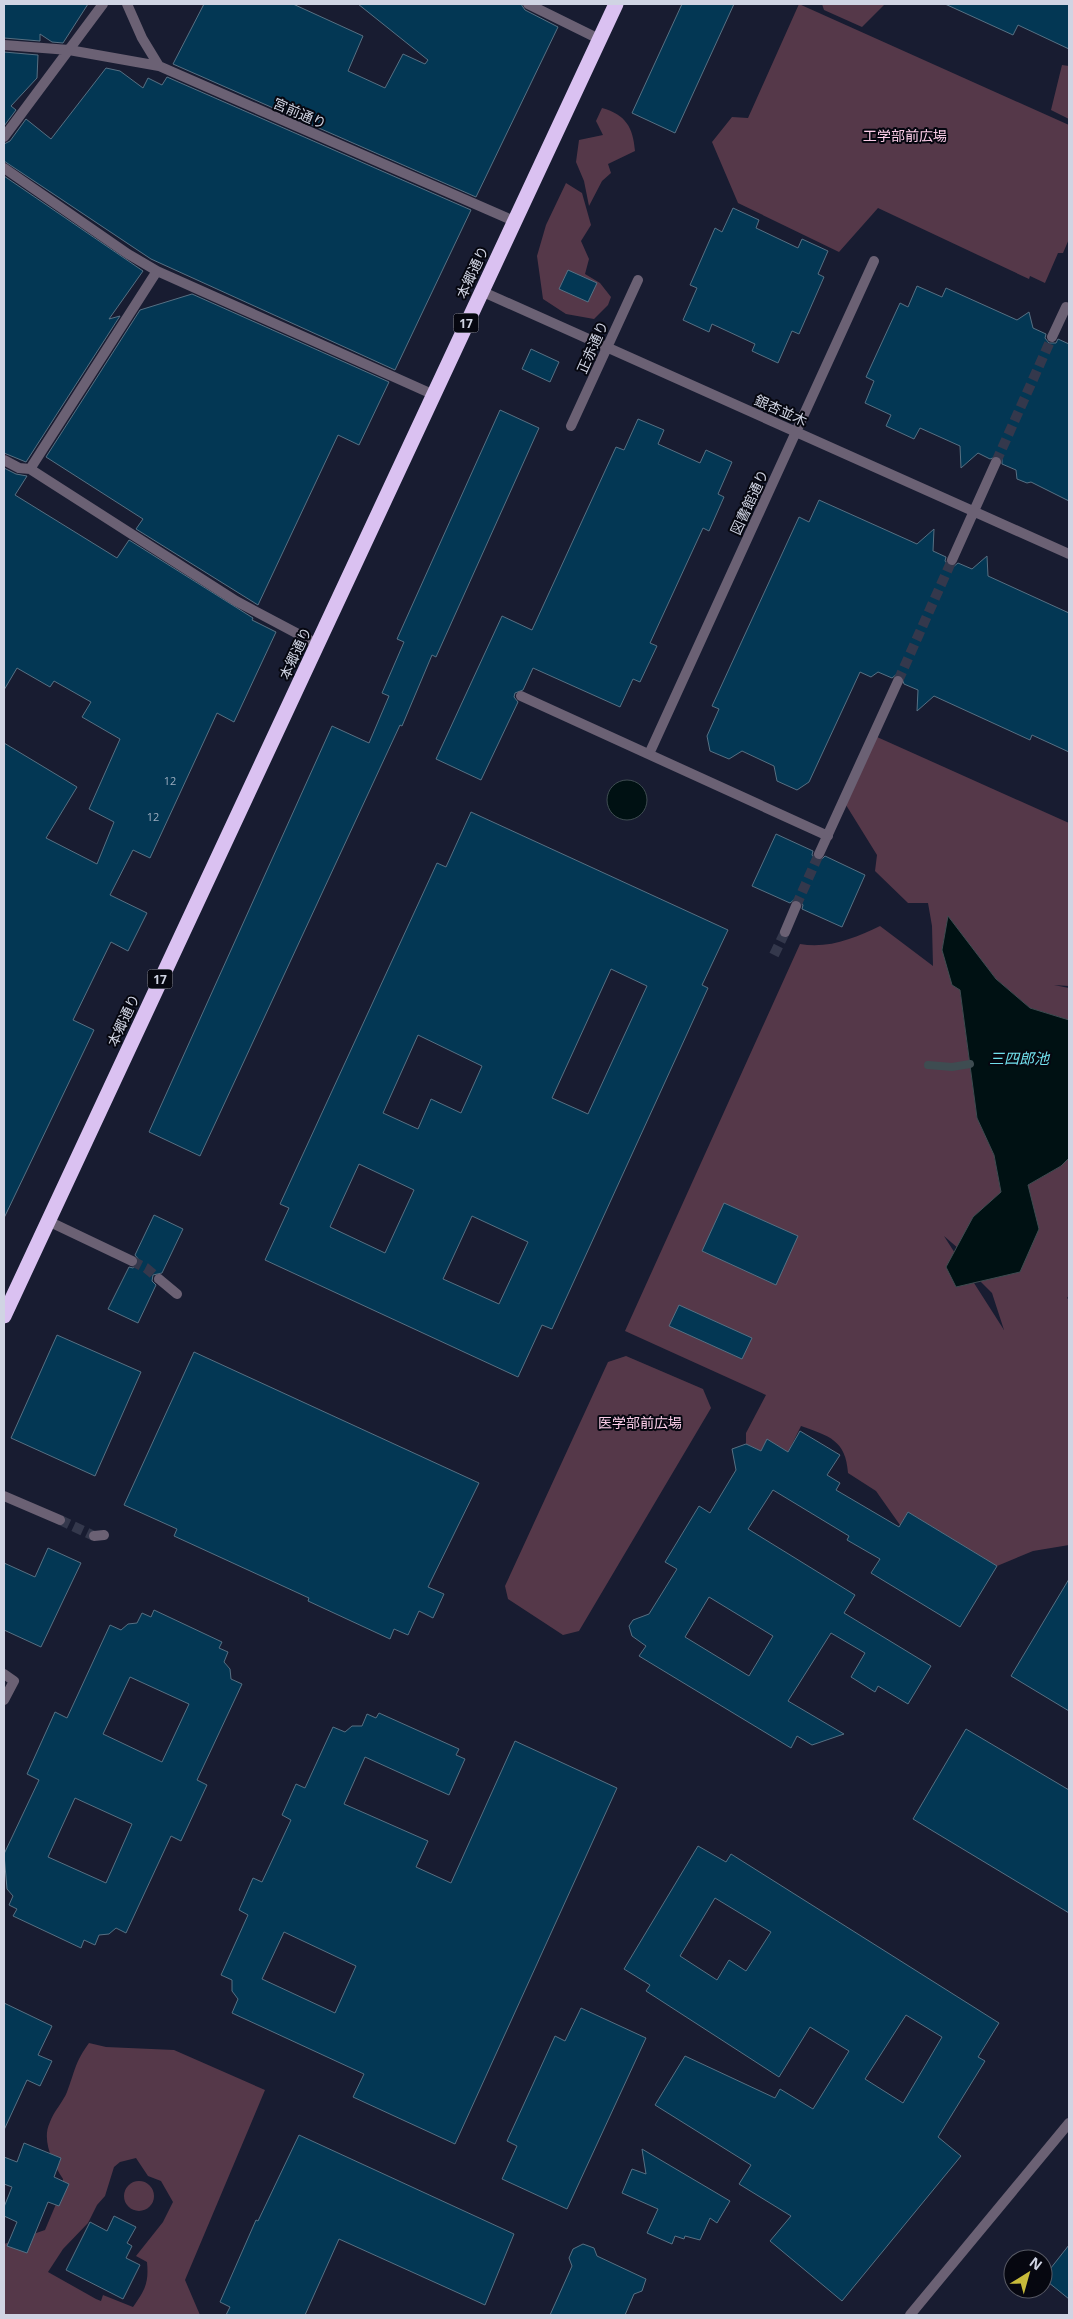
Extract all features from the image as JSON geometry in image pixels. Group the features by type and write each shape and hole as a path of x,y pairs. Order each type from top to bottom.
{"highway":[{"name":"本郷通り","path":"4,1316 432,394 616,4"}],"street":[{"path":"4,138 103,4"},
{"path":"127,4 142,38 158,66"},
{"path":"528,4 599,38"},
{"name":"宮前通り","path":"4,46 69,50 158,66 514,221"},
{"path":"4,168 128,254 157,271 432,394"},
{"name":"図書館通り","path":"649,754 874,261"},
{"path":"30,469 157,271"},
{"name":"正赤通り","path":"571,426 638,280"},
{"name":"銀杏並木","path":"481,291 1069,554"},
{"path":"1052,337 1066,307"},
{"path":"4,460 19,468 30,469 236,601 317,644"},
{"path":"952,560 996,462"},
{"path":"820,854 898,681"},
{"path":"521,696 828,836"},
{"path":"785,932 796,906"},
{"path":"48,1221 132,1260"},
{"path":"159,1279 177,1294"},
{"path":"4,1496 60,1520"},
{"path":"4,1674 14,1681 4,1700"},
{"path":"910,2315 1069,2123"}],"green space":[{"name":"工学部前広場","path":"799,4 1069,125 1069,239 1063,253 1058,253 1045,283 1030,276 1029,279 878,208 839,252 738,203 712,142 732,117 748,118"},
{"path":"822,4 885,4 862,27 824,10"},
{"path":"1062,65 1069,66 1069,119 1051,110"},
{"path":"602,108 617,114 627,123 632,135 635,151 608,164 611,173 602,181 589,206 584,181 576,162 579,140 603,135 596,121"},
{"path":"566,183 582,193 591,225 581,241 589,259 585,274 600,283 611,297 608,305 594,319 566,314 543,299 537,256 546,225"},
{"path":"877,737 1069,823 1069,986 1054,985 1069,988 1069,1020 1030,1008 996,979 948,917 942,950 960,990 977,1118 994,1155 1001,1193 973,1217 1038,1229 1028,1185 1061,1166 1069,1158 1069,1295 1067,1298 1069,1300 1069,1545 1033,1551 997,1566 908,1512 900,1525 876,1491 848,1473 847,1462 840,1446 820,1433 801,1426 788,1452 767,1440 761,1451 746,1444 746,1433 766,1395 625,1331 800,944 831,944 861,935 880,926 933,966 932,926 928,903 908,903 875,871 877,855 846,805","holes":["944,1236 959,1249 980,1281 992,1293 1004,1330"]},
{"name":"医学部前広場","path":"626,1356 703,1389 711,1408 579,1631 563,1635 508,1599 505,1586 608,1362"},
{"path":"89,2043 106,2047 174,2050 265,2090 185,2280 200,2315 4,2315 4,2244 45,2230 62,2190 63,2179 49,2151 48,2129 54,2114 65,2096 84,2050","holes":["136,2158 148,2176 161,2181 173,2202 163,2222 136,2256 147,2262 147,2281 133,2307 103,2295 101,2301 96,2299 48,2272 63,2249 88,2223 97,2205 105,2196 114,2167 120,2162"]},
{"path":"139,2181 150,2185 154,2196 150,2207 139,2211 128,2207 124,2196 128,2185"}],"water":[{"path":"631,780 638,783 644,789 647,800 646,808 638,817 631,820 623,820 616,817 608,808 607,796 610,789 619,781"},
{"name":"三四郎池","path":"948,916 996,979 1030,1008 1069,1020 1069,1158 1061,1166 1028,1185 1039,1229 1020,1272 956,1287 946,1267 973,1217 1001,1192 994,1155 977,1118 960,990 952,985 942,950"}],"building":[{"path":"4,4 88,4 63,43 52,42 40,34 40,41 4,38"},
{"path":"204,4 293,4 363,36 348,71 385,88 403,54 425,64 428,60 358,4 521,4 525,10 558,27 476,197 173,64"},
{"path":"682,4 734,4 675,133 632,113"},
{"path":"945,4 1069,4 1069,49 1018,25 1013,35"},
{"path":"4,52 38,55 37,78 11,106 16,110 4,126"},
{"path":"106,68 120,71 143,88 148,78 162,85 167,77 471,210 395,370 151,259 4,161 4,144 10,141 26,119 51,139"},
{"path":"4,176 143,271 109,319 120,316 26,462 4,453"},
{"path":"733,208 759,220 756,228 798,248 802,239 828,251 818,274 824,277 799,334 792,331 778,363 752,351 755,344 712,324 709,332 683,320 697,288 690,285 715,228 722,232"},
{"path":"568,270 597,283 588,302 559,289"},
{"path":"917,286 942,297 946,288 1017,320 1029,312 1033,328 1046,334 1045,338 1049,343 1056,343 1058,339 1069,344 1069,501 1031,482 1027,483 1017,479 1016,470 1002,464 1002,458 998,456 990,459 978,453 961,468 960,446 920,428 914,439 886,426 891,415 865,403 874,381 866,377 900,303 908,307"},
{"path":"192,294 389,382 359,445 338,435 258,605 136,529 143,519 46,457 140,310"},
{"path":"531,349 559,362 550,382 522,369"},
{"path":"500,410 539,428 436,657 432,655 402,726 400,725 200,1156 149,1132 332,726 369,743 389,696 382,693 404,642 397,639"},
{"path":"638,419 664,430 658,444 700,463 706,450 732,462 718,494 724,497 709,531 703,528 650,643 657,646 640,682 633,679 620,707 533,668 523,690 515,693 514,697 518,702 481,780 436,759 502,616 532,630 616,447 624,450"},
{"path":"4,468 16,474 27,476 15,495 117,558 129,540 253,618 252,620 276,632 234,722 217,713 150,858 133,850 110,895 147,913 128,951 111,942 73,1020 94,1030 4,1218 4,743 77,787 46,838 97,864 114,822 89,809 120,739 82,717 91,702 54,681 50,687 17,668 4,690"},
{"path":"819,500 917,544 934,529 933,551 946,557 945,561 949,566 953,567 958,563 972,569 987,556 988,576 1069,613 1069,752 1032,735 1030,740 934,696 917,711 918,690 904,684 901,675 897,674 892,678 878,672 871,677 860,672 809,782 797,790 777,781 774,766 742,751 729,759 710,751 707,736 719,709 712,706 799,517 809,522"},
{"path":"471,812 728,930 702,985 708,988 552,1329 542,1325 518,1377 265,1260 289,1208 280,1204 437,863 446,867","holes":["611,969 647,986 588,1114 552,1098","418,1035 482,1066 461,1113 431,1099 418,1129 383,1113","359,1164 414,1190 385,1253 330,1227","472,1216 528,1242 499,1304 443,1279"]},
{"path":"776,834 813,851 812,855 816,860 820,861 825,856 865,875 842,927 802,909 803,905 799,900 795,899 790,903 752,886"},
{"path":"724,1203 798,1236 776,1285 702,1251"},
{"path":"154,1215 183,1229 162,1273 153,1275 152,1281 156,1285 138,1323 108,1309 129,1267 133,1268 138,1264 139,1260 135,1255"},
{"path":"679,1305 752,1338 742,1359 669,1326"},
{"path":"57,1335 141,1372 95,1476 11,1438"},
{"path":"194,1352 479,1483 428,1587 444,1594 433,1618 419,1611 408,1635 394,1629 390,1639 308,1601 309,1598 174,1536 177,1529 124,1505"},
{"path":"800,1431 840,1455 827,1475 840,1483 836,1490 899,1527 908,1512 997,1566 960,1627 871,1573 880,1559 847,1540 849,1536 773,1490 748,1529 855,1595 844,1613 931,1666 908,1704 878,1686 875,1692 851,1677 865,1653 831,1633 788,1701 844,1734 812,1745 797,1736 791,1748 639,1656 646,1646 632,1636 629,1626 633,1620 649,1614 677,1569 665,1562 699,1506 710,1513 736,1470 732,1449 746,1444 761,1451 767,1439 788,1452","holes":["709,1597 773,1636 749,1676 685,1637"]},
{"path":"48,1548 81,1563 41,1647 4,1630 4,1563 35,1577"},
{"path":"1069,1579 1069,1711 1011,1676"},
{"path":"154,1610 222,1642 219,1648 228,1652 224,1662 230,1669 231,1679 242,1684 197,1780 207,1785 181,1841 171,1836 126,1933 116,1928 109,1934 99,1935 95,1945 84,1940 81,1948 13,1916 17,1909 9,1905 13,1896 7,1889 4,1854 39,1780 27,1774 55,1712 67,1718 110,1625 121,1630 128,1624 137,1623 142,1613 151,1617","holes":["130,1677 189,1704 162,1762 103,1734","75,1798 132,1824 106,1883 48,1857"]},
{"path":"379,1713 459,1749 456,1755 465,1759 449,1795 365,1757 344,1804 428,1841 416,1867 451,1883 515,1741 617,1788 455,2144 353,2097 364,2074 232,2013 238,1999 232,1991 232,1980 221,1975 248,1915 239,1910 253,1878 262,1882 291,1820 282,1815 296,1784 305,1788 333,1727 345,1732 352,1726 362,1726 367,1714 376,1718","holes":["284,1932 356,1966 335,2013 262,1979"]},
{"path":"966,1729 1069,1790 1069,1913 913,1819"},
{"path":"698,1846 726,1862 731,1854 999,2023 978,2057 985,2061 938,2137 961,2156 842,2301 770,2241 791,2216 739,2184 751,2165 655,2105 685,2056 775,2098 780,2089 813,2109 849,2051 810,2027 779,2077 646,1991 650,1985 624,1969","holes":["715,1898 771,1932 746,1971 729,1960 717,1980 680,1956","906,2015 942,2037 903,2103 865,2079"]},
{"path":"4,2003 52,2026 38,2055 52,2061 40,2086 27,2080 4,2130"},
{"path":"581,2008 646,2038 567,2209 502,2179 517,2146 507,2141 555,2036 565,2041"},
{"path":"299,2135 514,2234 485,2305 339,2239 305,2315 226,2315 230,2307 220,2302 256,2220 258,2221"},
{"path":"24,2143 61,2158 54,2177 69,2184 59,2206 48,2202 27,2253 7,2246 17,2222 4,2216 4,2207 12,2187 4,2184 4,2157 17,2162"},
{"path":"642,2149 730,2201 717,2223 710,2218 700,2240 685,2236 684,2239 675,2236 672,2244 647,2233 658,2209 622,2193 632,2169 646,2174"},
{"path":"114,2216 136,2227 127,2243 132,2246 126,2258 140,2265 123,2299 66,2270 90,2222 107,2231"},
{"path":"583,2244 594,2248 597,2256 646,2279 642,2291 634,2294 625,2315 550,2315 572,2266 569,2258 573,2249"},
{"path":"1069,2245 1069,2299 1053,2286 1053,2265"}],"waterway":[{"path":"928,1065 952,1067 970,1064"}],"tunnel":[{"path":"996,462 1052,337"},
{"path":"898,681 952,560"},
{"path":"796,906 819,854"},
{"path":"774,955 785,932"},
{"path":"132,1261 146,1268 159,1279"},
{"path":"60,1520 94,1536"}]}
